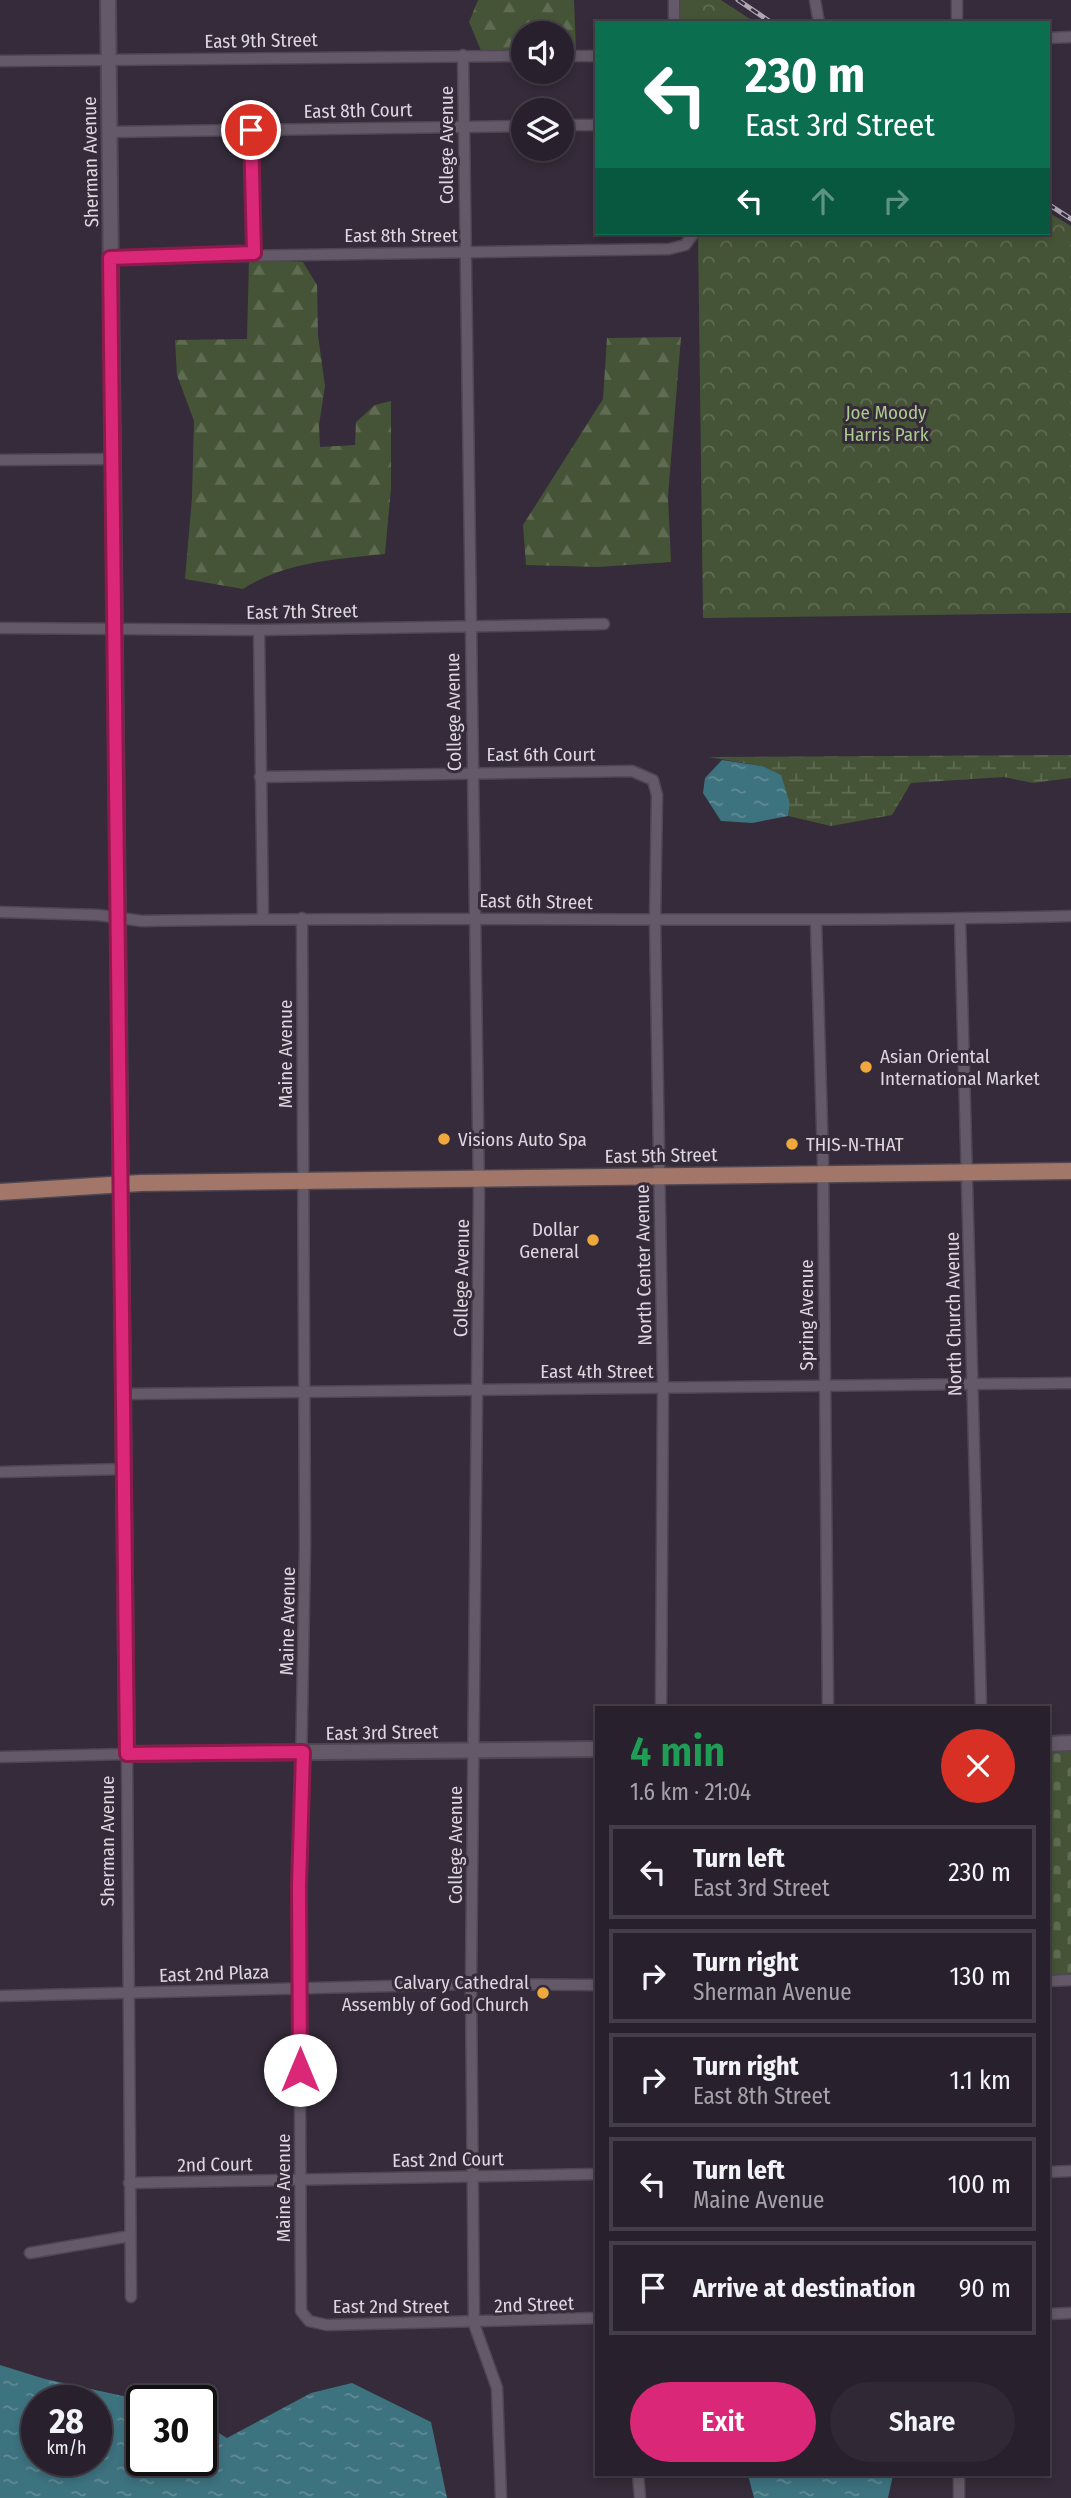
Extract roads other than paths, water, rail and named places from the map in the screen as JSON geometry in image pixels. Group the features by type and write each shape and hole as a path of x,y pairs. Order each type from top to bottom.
{"main road":[{"name":"East 5th Street","path":"0,1192 120,1184 1071,1171"}],"street":[{"name":"Sherman Avenue","path":"108,0 131,2297"},
{"path":"674,0 674,21"},
{"path":"815,0 817,19"},
{"path":"957,0 957,21"},
{"path":"1050,38 1071,37"},
{"name":"College Avenue","path":"463,55 478,1179 471,1984 474,2324 497,2388 501,2498"},
{"name":"East 9th Street","path":"0,61 511,56"},
{"path":"574,56 595,56"},
{"path":"574,125 595,125"},
{"name":"East 8th Court","path":"109,132 511,126"},
{"path":"251,130 254,253"},
{"name":"East 8th Street","path":"110,258 254,253 669,249 692,237"},
{"path":"0,460 112,460"},
{"name":"East 7th Street","path":"0,628 259,631 604,624"},
{"path":"259,631 263,919"},
{"name":"East 6th Court","path":"260,778 632,771 653,780"},
{"name":"North Center Avenue","path":"653,780 657,795 656,921 663,1388 661,1706"},
{"name":"East 6th Street","path":"0,912 98,915 142,921 474,918 816,922 1071,916"},
{"name":"Maine Avenue","path":"302,918 303,1752 299,1987 301,2311 310,2321"},
{"name":"North Church Avenue","path":"960,919 981,1706"},
{"name":"Spring Avenue","path":"816,922 823,1174 828,1706"},
{"name":"East 4th Street","path":"123,1394 1071,1383"},
{"path":"0,1472 124,1469"},
{"path":"1050,1744 1071,1744"},
{"name":"East 3rd Street","path":"0,1757 595,1749"},
{"path":"1050,1980 1071,1980"},
{"name":"East 2nd Plaza","path":"0,1996 299,1987 595,1985"},
{"path":"1050,2172 1071,2171"},
{"name":"East 2nd Court","path":"301,2179 595,2174"},
{"name":"2nd Court","path":"129,2183 301,2179"},
{"path":"30,2253 130,2236"},
{"path":"1050,2314 1071,2313"},
{"name":"2nd Street","path":"474,2324 595,2318"},
{"name":"East 2nd Street","path":"310,2321 327,2325 474,2324"},
{"path":"959,2476 959,2498"},
{"path":"638,2477 640,2498"}],"water":[{"path":"722,760 762,766 781,775 790,804 788,816 752,823 721,821 703,793 705,778"},
{"path":"0,2365 73,2385 21,2385 21,2476 112,2476 112,2394 126,2397 126,2476 217,2476 217,2432 227,2438 311,2393 352,2383 431,2422 447,2498 0,2498"},
{"path":"748,2476 893,2476 888,2498 754,2498"}],"railway":[{"path":"738,0 769,21"},
{"path":"1050,205 1071,219"}],"place":[{"name":"Asian Oriental International Market","path":"866,1067"},
{"name":"Visions Auto Spa","path":"444,1139"},
{"name":"THIS-N-THAT","path":"792,1144"},
{"name":"Dollar General","path":"593,1240"},
{"name":"Calvary Cathedral Assembly of God Church","path":"543,1993"}],"park label":[{"name":"Joe Moody Harris Park","path":"886,423"}]}
